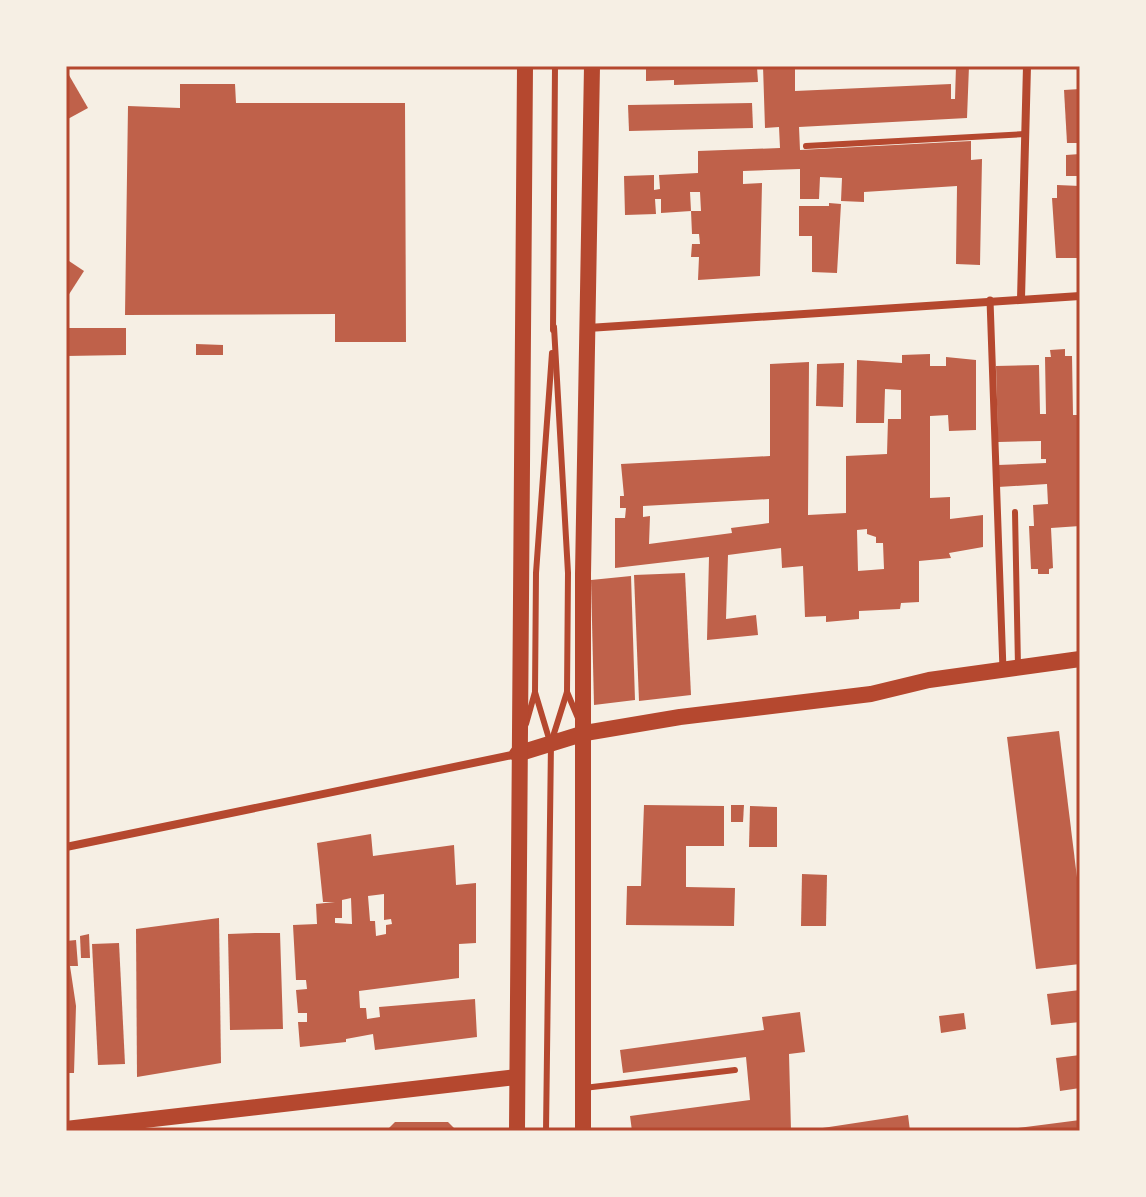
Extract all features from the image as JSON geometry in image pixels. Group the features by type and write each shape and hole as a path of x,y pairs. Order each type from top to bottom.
{"main road":[{"path":"517,1131 517,754 525,66"},
{"path":"583,1131 583,574 592,66"},
{"path":"517,754 585,733 680,717 871,694 929,680 1080,659"},
{"path":"66,1129 517,1077"}],"street":[{"path":"1021,299 1027,66"},
{"path":"588,328 990,299 1080,296"},
{"path":"990,299 1011,668"},
{"path":"66,847 517,754"}],"lane":[{"path":"546,1131 551,743 567,692 568,573 554,327 555,66"},
{"path":"806,146 1025,134"},
{"path":"517,754 535,692 536,573 554,327"},
{"path":"1011,668 1015,512"},
{"path":"535,692 551,743"},
{"path":"567,692 585,733"},
{"path":"583,1088 735,1070"}],"building":[{"path":"646,66 757,67 758,82 674,85 674,80 646,81"},
{"path":"763,66 795,66 795,91 951,84 951,99 955,99 956,66 969,66 967,118 799,127 800,150 971,141 971,160 982,159 980,265 956,264 957,186 864,192 864,202 841,201 842,178 820,177 819,199 800,199 800,169 743,171 743,184 762,183 760,276 698,280 699,257 691,257 692,244 700,244 699,234 692,234 691,211 661,213 661,199 655,199 656,214 625,215 624,176 654,175 654,190 660,189 659,175 698,173 698,151 780,148 779,127 765,128","holes":["690,192 700,192 701,211 691,211"]},
{"path":"66,70 88,108 66,120"},
{"path":"180,84 235,84 236,103 405,103 406,342 335,342 335,314 125,315 128,106 180,108"},
{"path":"1080,89 1080,143 1067,143 1064,90"},
{"path":"752,103 753,128 629,131 628,105"},
{"path":"1080,154 1080,176 1066,176 1066,155"},
{"path":"1057,185 1080,186 1080,258 1056,258 1052,198 1057,198"},
{"path":"829,203 841,204 837,273 812,272 812,236 799,236 799,206 829,206"},
{"path":"66,259 84,271 66,299"},
{"path":"66,328 126,328 126,355 66,356"},
{"path":"196,344 223,345 223,355 196,355"},
{"path":"1065,349 1065,356 1072,356 1073,415 1078,415 1080,526 1051,528 1053,568 1049,569 1049,574 1038,574 1038,569 1031,569 1029,526 1034,526 1033,505 1048,504 1047,484 998,487 998,465 1046,463 1046,459 1041,459 1041,441 998,442 996,366 1039,365 1040,414 1046,414 1045,357 1051,357 1050,350"},
{"path":"930,354 930,366 946,366 946,357 976,360 976,430 949,431 948,415 930,416 930,498 950,497 950,519 983,515 983,547 949,553 951,558 919,561 919,602 901,603 900,609 859,611 859,619 826,622 826,616 805,617 803,566 782,568 781,548 728,555 726,619 756,615 758,635 707,640 709,557 615,568 615,518 625,518 626,508 620,508 620,496 624,496 621,464 770,456 770,364 809,362 808,515 846,513 846,456 887,454 888,419 901,419 901,390 885,389 884,423 856,423 857,360 902,363 902,355","holes":["769,499 769,523 731,528 732,533 649,544 650,516 643,517 643,506","867,529 867,534 876,537 876,543 883,543 884,569 858,571 857,530"]},
{"path":"844,363 843,407 816,406 817,364"},
{"path":"685,573 691,695 639,701 634,575"},
{"path":"631,576 635,700 594,705 591,580"},
{"path":"1059,731 1080,902 1080,964 1036,969 1007,737"},
{"path":"644,805 724,806 724,846 686,846 686,887 735,888 734,926 626,925 627,886 641,886"},
{"path":"731,805 744,805 743,822 731,822"},
{"path":"750,806 777,807 777,847 749,847"},
{"path":"371,834 373,856 454,845 456,885 476,883 476,943 459,944 459,978 359,991 360,1008 366,1008 367,1019 380,1017 379,1007 475,999 477,1037 375,1050 373,1034 346,1039 346,1042 300,1047 298,1022 307,1022 307,1013 298,1013 296,990 307,989 306,980 296,980 293,925 317,924 316,904 335,902 323,902 317,843","holes":["384,894 384,920 391,919 392,924 386,925 386,934 376,936 375,921 370,921 368,896","351,898 352,924 335,923 335,918 342,918 342,900"]},
{"path":"802,874 827,875 826,926 801,926"},
{"path":"219,918 221,1063 137,1077 136,929"},
{"path":"280,933 283,1029 230,1030 228,934"},
{"path":"89,934 90,958 81,958 80,936"},
{"path":"76,940 78,966 70,966 76,1006 74,1073 66,1073 66,941"},
{"path":"119,943 125,1064 98,1065 92,944"},
{"path":"1080,990 1080,1022 1051,1025 1047,994"},
{"path":"800,1012 805,1052 789,1054 791,1131 632,1131 630,1116 750,1100 746,1057 623,1073 620,1050 764,1030 762,1017"},
{"path":"964,1013 966,1029 941,1033 939,1016"},
{"path":"1080,1055 1080,1088 1060,1091 1056,1058"},
{"path":"908,1115 910,1131 816,1131 816,1129"},
{"path":"1080,1120 1080,1131 1011,1131 1011,1129"},
{"path":"395,1122 448,1122 457,1131 386,1131"}]}
